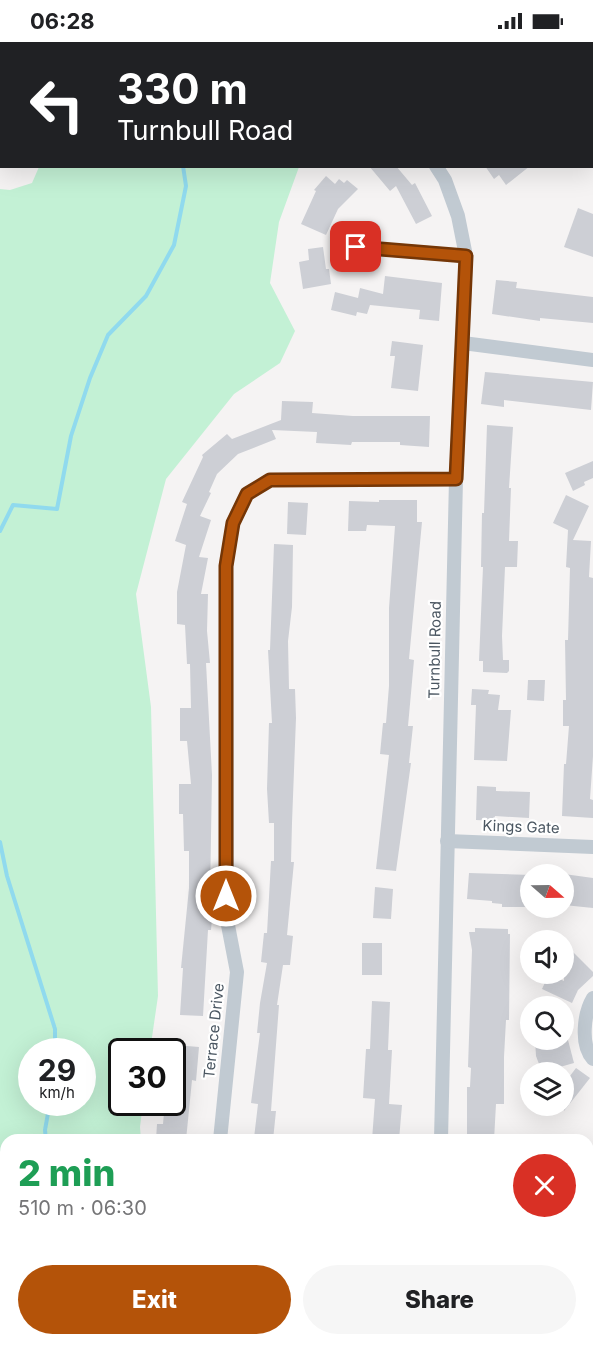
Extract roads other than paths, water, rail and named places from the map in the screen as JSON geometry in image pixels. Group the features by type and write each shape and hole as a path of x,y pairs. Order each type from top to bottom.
{"street":[{"name":"Turnbull Road","path":"437,168 446,180 458,216 466,256 456,479 441,1134"},
{"path":"356,247 466,256"},
{"path":"463,343 593,360"},
{"name":"Terrace Drive","path":"221,1134 237,972 226,920 226,566 233,523 247,494 270,480 456,479"},
{"name":"Kings Gate","path":"447,841 593,847"},
{"path":"593,998 586,1016 586,1046 593,1059"}],"waterway":[{"path":"0,531 13,505 57,509 71,436 90,378 108,335 146,296 174,245 186,186 183,168"},
{"path":"0,842 7,876 55,1029 55,1038"},
{"path":"45,1134 48,1116"}]}
